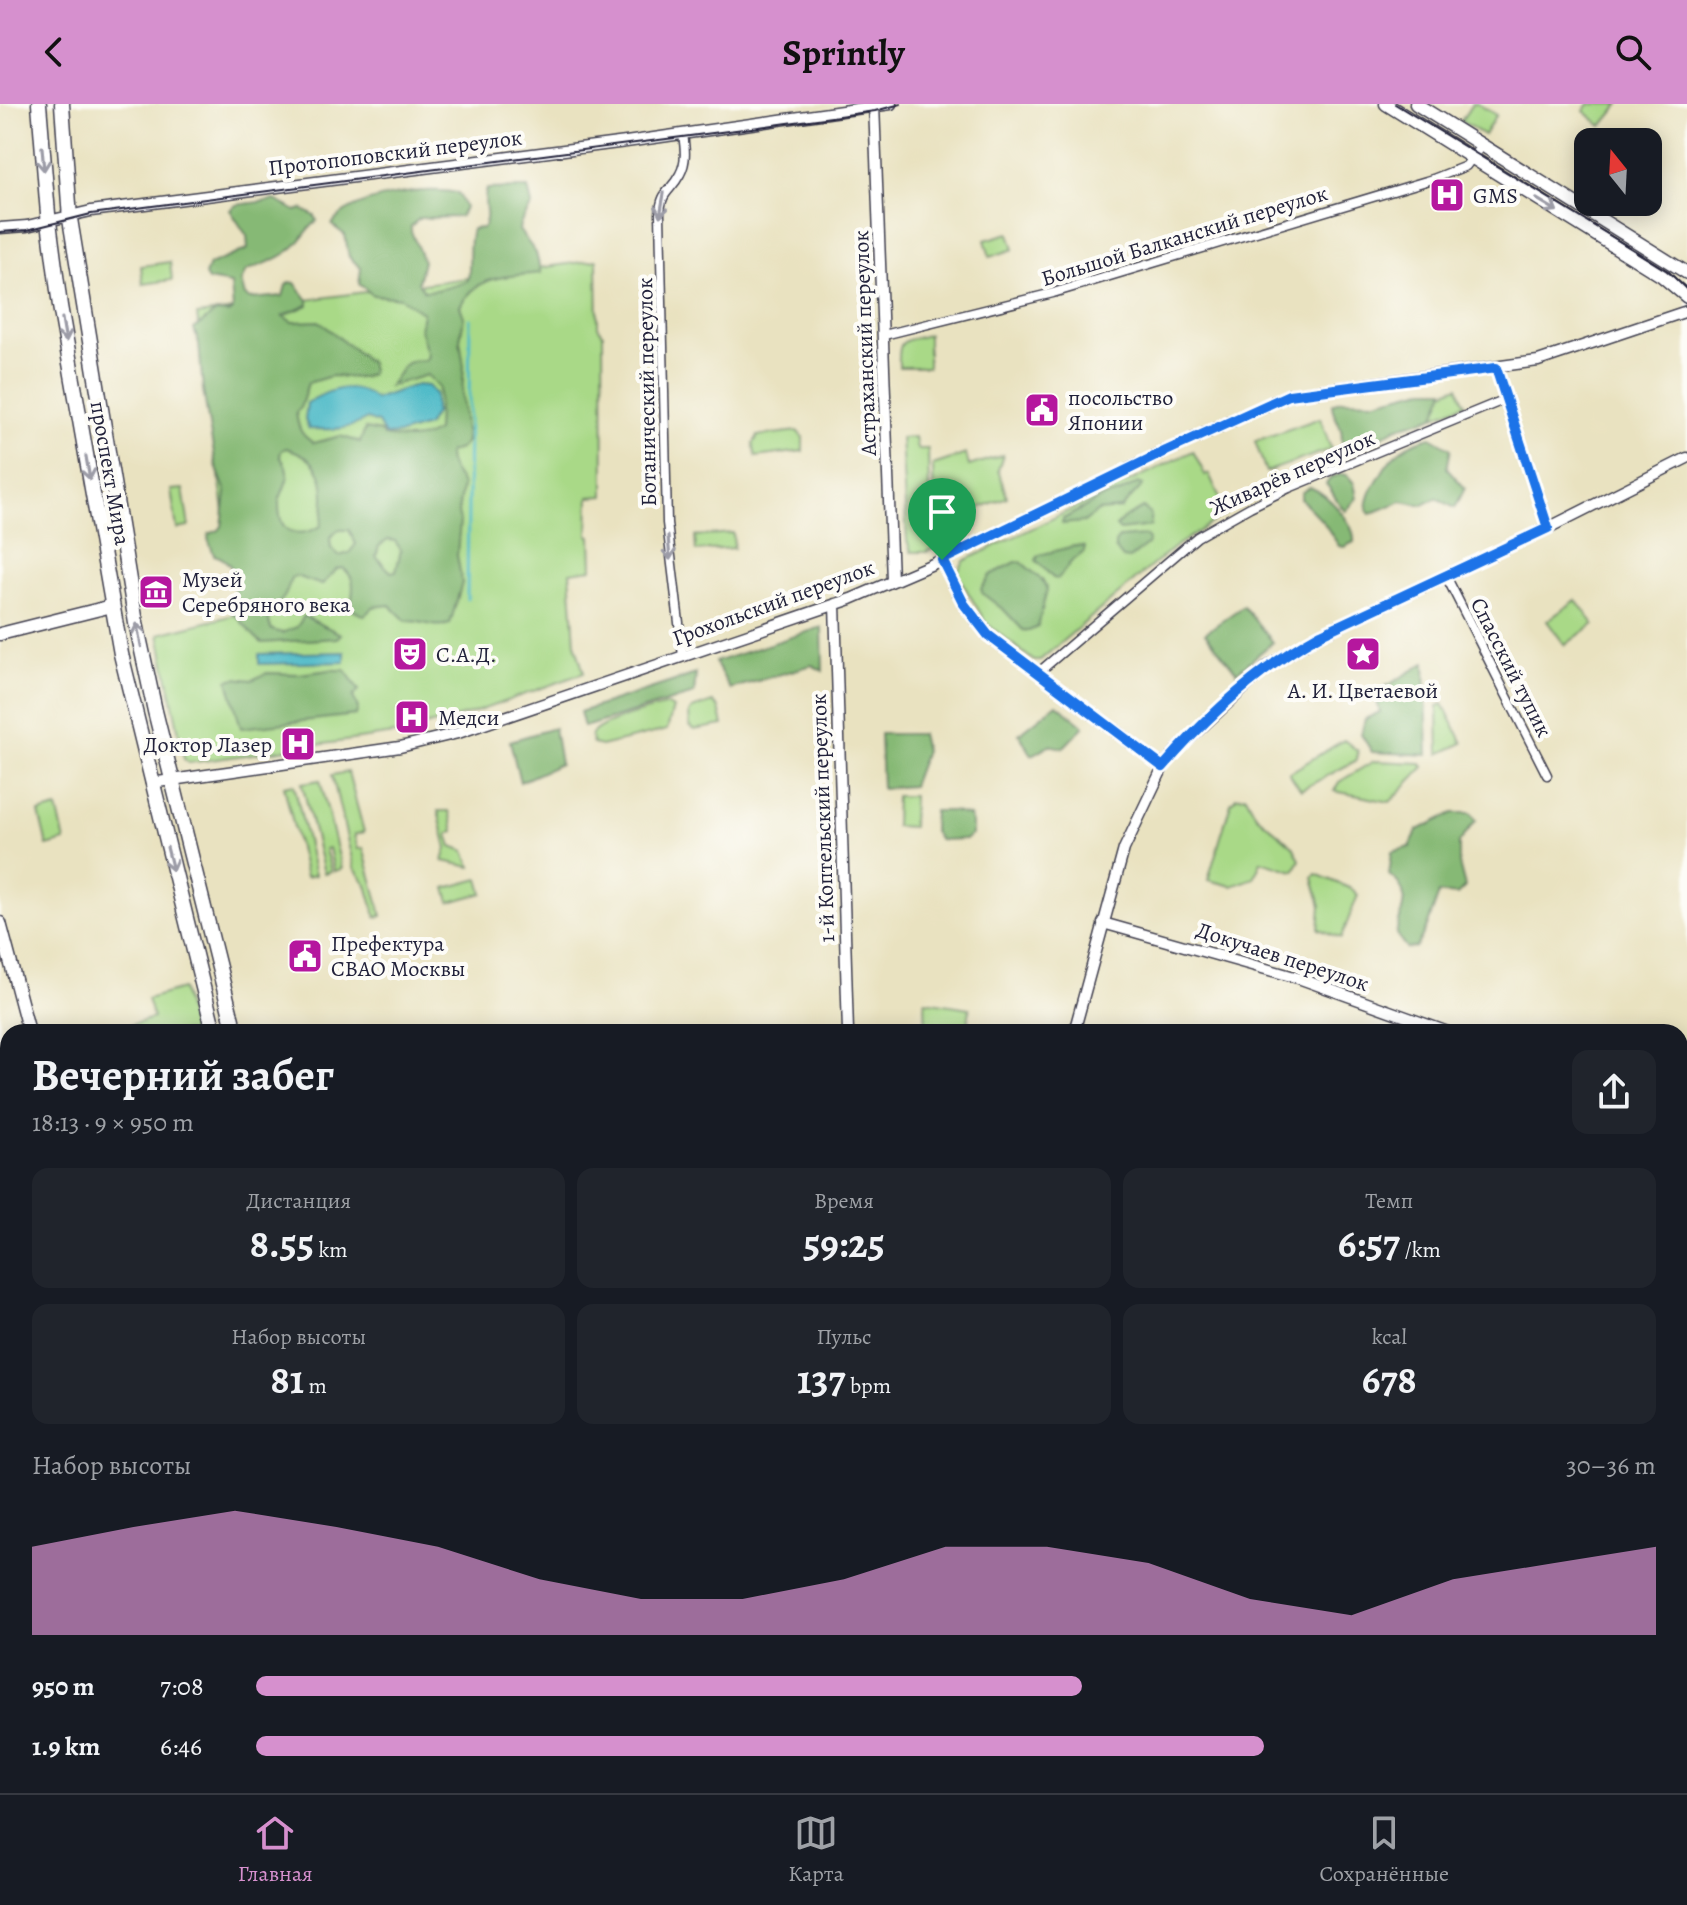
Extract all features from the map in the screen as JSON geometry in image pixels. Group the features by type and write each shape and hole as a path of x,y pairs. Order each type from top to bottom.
{"main road":[{"name":"проспект Мира","path":"39,104 60,306 112,606 130,700 212,1024"},
{"name":"проспект Мира","path":"62,104 70,216 136,623 233,1024"},
{"path":"1386,104 1662,276 1687,297"},
{"path":"1416,104 1687,273"},
{"path":"0,634 112,606"},
{"path":"0,923 27,1024"}],"street":[{"name":"Протопоповский переулок","path":"0,228 143,204 891,104"},
{"name":"Астраханский переулок","path":"874,106 892,580"},
{"name":"Ботанический переулок","path":"683,134 685,152 681,172 662,195 660,214 667,523 683,656"},
{"path":"1472,160 1481,146"},
{"name":"Большой Балканский переулок","path":"884,335 1039,297 1231,240 1458,171 1472,160"},
{"name":"Грохольский переулок","path":"151,783 424,742 493,722 835,604 942,560 1289,395 1538,361 1687,311"},
{"path":"1496,368 1548,528"},
{"name":"Живарёв переулок","path":"1039,672 1197,537 1216,525 1289,488 1506,399"},
{"path":"1076,1024 1124,849 1163,767 1251,682 1287,652 1321,634 1548,528 1687,458"},
{"path":"942,560 959,597 994,640 1163,767"},
{"name":"Спасский тупик","path":"1446,576 1547,775"},
{"name":"1-й Коптельский переулок","path":"835,604 848,1024"},
{"name":"Докучаев переулок","path":"1103,923 1298,978 1426,1024"}],"green space":[{"path":"1472,104 1478,104 1496,115 1484,135 1461,121"},
{"path":"1589,104 1620,104 1602,126 1584,111"},
{"path":"528,188 532,205 519,230 536,253 541,273 506,276 485,282 476,287 460,306 464,317 460,340 464,366 462,394 466,442 460,449 449,452 448,457 462,486 457,555 462,583 450,624 438,626 406,621 390,605 373,607 365,615 360,614 351,608 352,581 343,568 337,569 322,585 296,576 291,578 285,595 269,616 272,630 282,633 297,627 304,616 341,634 337,638 262,643 232,612 235,578 228,564 214,555 208,539 209,534 222,526 226,492 216,466 199,344 194,329 216,312 229,313 233,310 231,284 208,280 205,275 209,265 248,249 247,236 230,210 236,205 275,200 296,211 302,209 315,216 317,221 288,252 246,271 241,281 245,296 250,299 283,296 286,285 295,283 308,300 308,305 283,316 292,322 319,321 370,363 371,374 360,378 331,376 308,383 300,409 296,412 303,434 314,443 340,436 360,442 365,429 381,432 384,436 411,439 437,431 439,387 427,375 389,386 406,364 425,360 428,356 420,329 423,313 401,298 373,295 359,284 361,268 349,257 345,235 332,225 354,207 390,196 430,191 459,194 465,208 460,217 420,218 411,226 423,261 418,282 424,291 446,288 468,280 472,229 483,228 485,223 487,189","holes":["286,448 309,460 321,477 324,488 321,526 302,533 285,528 280,514 279,501 288,476 280,456","338,530 349,530 356,544 349,553 339,556 331,548 330,538","388,540 395,541 401,550 396,571 391,572 376,557 379,546"]},
{"path":"1009,233 1014,249 990,257 985,240"},
{"path":"597,260 598,327 603,334 604,496 589,497 588,535 591,536 592,569 570,572 575,643 584,673 470,714 394,734 189,763 184,759 159,634 238,614 197,315"},
{"path":"170,262 172,280 143,284 141,266"},
{"path":"928,335 928,367 899,367 899,351 903,343"},
{"path":"1458,386 1465,404 1422,421 1415,404"},
{"path":"1424,389 1445,389 1435,416 1396,428 1367,445 1344,451 1332,404 1342,400 1376,401"},
{"path":"1320,418 1331,449 1266,472 1255,441"},
{"path":"797,431 803,437 803,451 756,457 753,444 758,436"},
{"path":"915,437 917,449 928,449 930,536 954,533 955,538 927,552 911,552 907,540 901,438"},
{"path":"1431,437 1451,449 1447,468 1465,488 1455,508 1437,498 1423,505 1402,501 1370,514 1367,510 1370,495 1390,460 1415,442"},
{"path":"1193,451 1205,475 1209,474 1227,513 1173,548 1039,661 1034,661 986,623 959,577 958,571 964,561"},
{"path":"966,454 969,466 1003,455 998,470 1007,497 940,524 934,520 933,465"},
{"path":"1342,474 1354,483 1357,498 1346,511 1326,484 1331,477"},
{"path":"1138,483 1143,485 1121,509 1098,511 1084,522 1062,524 1063,519 1103,497"},
{"path":"1310,487 1339,510 1350,526 1354,542 1339,546 1324,523 1301,499 1301,493"},
{"path":"183,489 189,527 177,529 171,490"},
{"path":"1143,508 1151,515 1151,526 1120,530 1116,526 1124,518"},
{"path":"733,533 734,548 696,551 695,536"},
{"path":"1146,536 1149,540 1147,545 1129,559 1123,558 1115,548 1119,538"},
{"path":"1074,546 1085,547 1084,552 1071,562 1058,579 1053,578 1036,560 1039,555"},
{"path":"1021,562 1042,580 1047,589 1038,627 1029,631 1023,630 981,589 990,575"},
{"path":"1576,600 1594,624 1565,645 1547,621"},
{"path":"1243,606 1273,642 1237,672 1205,633"},
{"path":"822,627 823,671 812,665 730,689 715,662"},
{"path":"1425,663 1428,755 1372,752 1361,734 1365,719 1380,712 1375,693"},
{"path":"345,670 359,690 353,697 358,708 356,715 241,728 228,680 252,680 267,673 299,674"},
{"path":"696,674 694,694 584,727 580,712"},
{"path":"713,702 719,708 723,725 694,730 690,726 689,713"},
{"path":"1057,704 1084,726 1063,748 1049,745 1032,755 1019,734"},
{"path":"1443,704 1463,743 1439,754 1438,706"},
{"path":"668,705 673,708 667,730 601,746 593,744 591,735 605,725"},
{"path":"554,728 560,764 520,782 510,741"},
{"path":"880,734 921,734 925,751 912,786 882,788"},
{"path":"1344,740 1358,751 1357,760 1301,790 1289,773"},
{"path":"1374,761 1421,763 1424,767 1390,802 1334,791 1339,782"},
{"path":"348,772 364,832 354,835 358,849 363,848 382,916 376,917 367,885 354,868 332,775"},
{"path":"320,780 342,869 334,871 329,848 325,849 331,871 324,873 302,783"},
{"path":"294,784 315,875 306,877 284,786"},
{"path":"896,796 913,796 912,827 895,826"},
{"path":"1246,796 1256,815 1293,846 1300,860 1294,871 1261,861 1254,878 1232,886 1208,880 1231,803 1236,797"},
{"path":"57,808 65,841 47,846 39,813"},
{"path":"438,811 449,811 454,831 448,834 452,846 465,851 471,867 443,861 447,848"},
{"path":"934,811 951,811 969,816 972,835 965,839 939,840 933,830"},
{"path":"1453,813 1471,813 1476,820 1459,843 1459,864 1465,887 1457,895 1439,893 1416,947 1407,949 1396,934 1404,895 1397,881 1389,875 1392,852 1410,847 1418,830"},
{"path":"1316,874 1352,889 1358,895 1341,938 1319,929 1321,906 1313,878"},
{"path":"479,879 483,893 450,902 446,888"},
{"path":"182,989 191,1024 134,1024 153,1018 147,999"},
{"path":"925,1001 970,1008 968,1024 926,1024"}],"water":[{"path":"416,385 428,386 435,394 435,413 427,426 401,434 385,435 378,423 367,419 347,427 309,429 305,419 307,403 332,391 350,388 375,399"},
{"path":"345,652 345,662 259,664 259,654"}],"waterway":[{"path":"467,599 470,319"}],"tram line":[{"path":"0,232 27,230 91,214 759,127 875,111 901,104"},
{"path":"1395,104 1668,271 1687,290"}],"place":[{"name":"GMS","path":"1447,195"},
{"name":"посольство Японии","path":"1042,410"},
{"name":"Музей Серебряного века","path":"156,592"},
{"name":"С.А.Д.","path":"410,654"},
{"name":"А. И. Цветаевой","path":"1363,654"},
{"name":"Медси","path":"412,717"},
{"name":"Доктор Лазер","path":"298,744"},
{"name":"Префектура СВАО Москвы","path":"305,956"}],"route":[{"path":"1496,368 1548,528 1403,594 1287,652 1242,689 1163,767 988,635 964,604 942,560 1060,501 1289,395 1496,368"}]}
